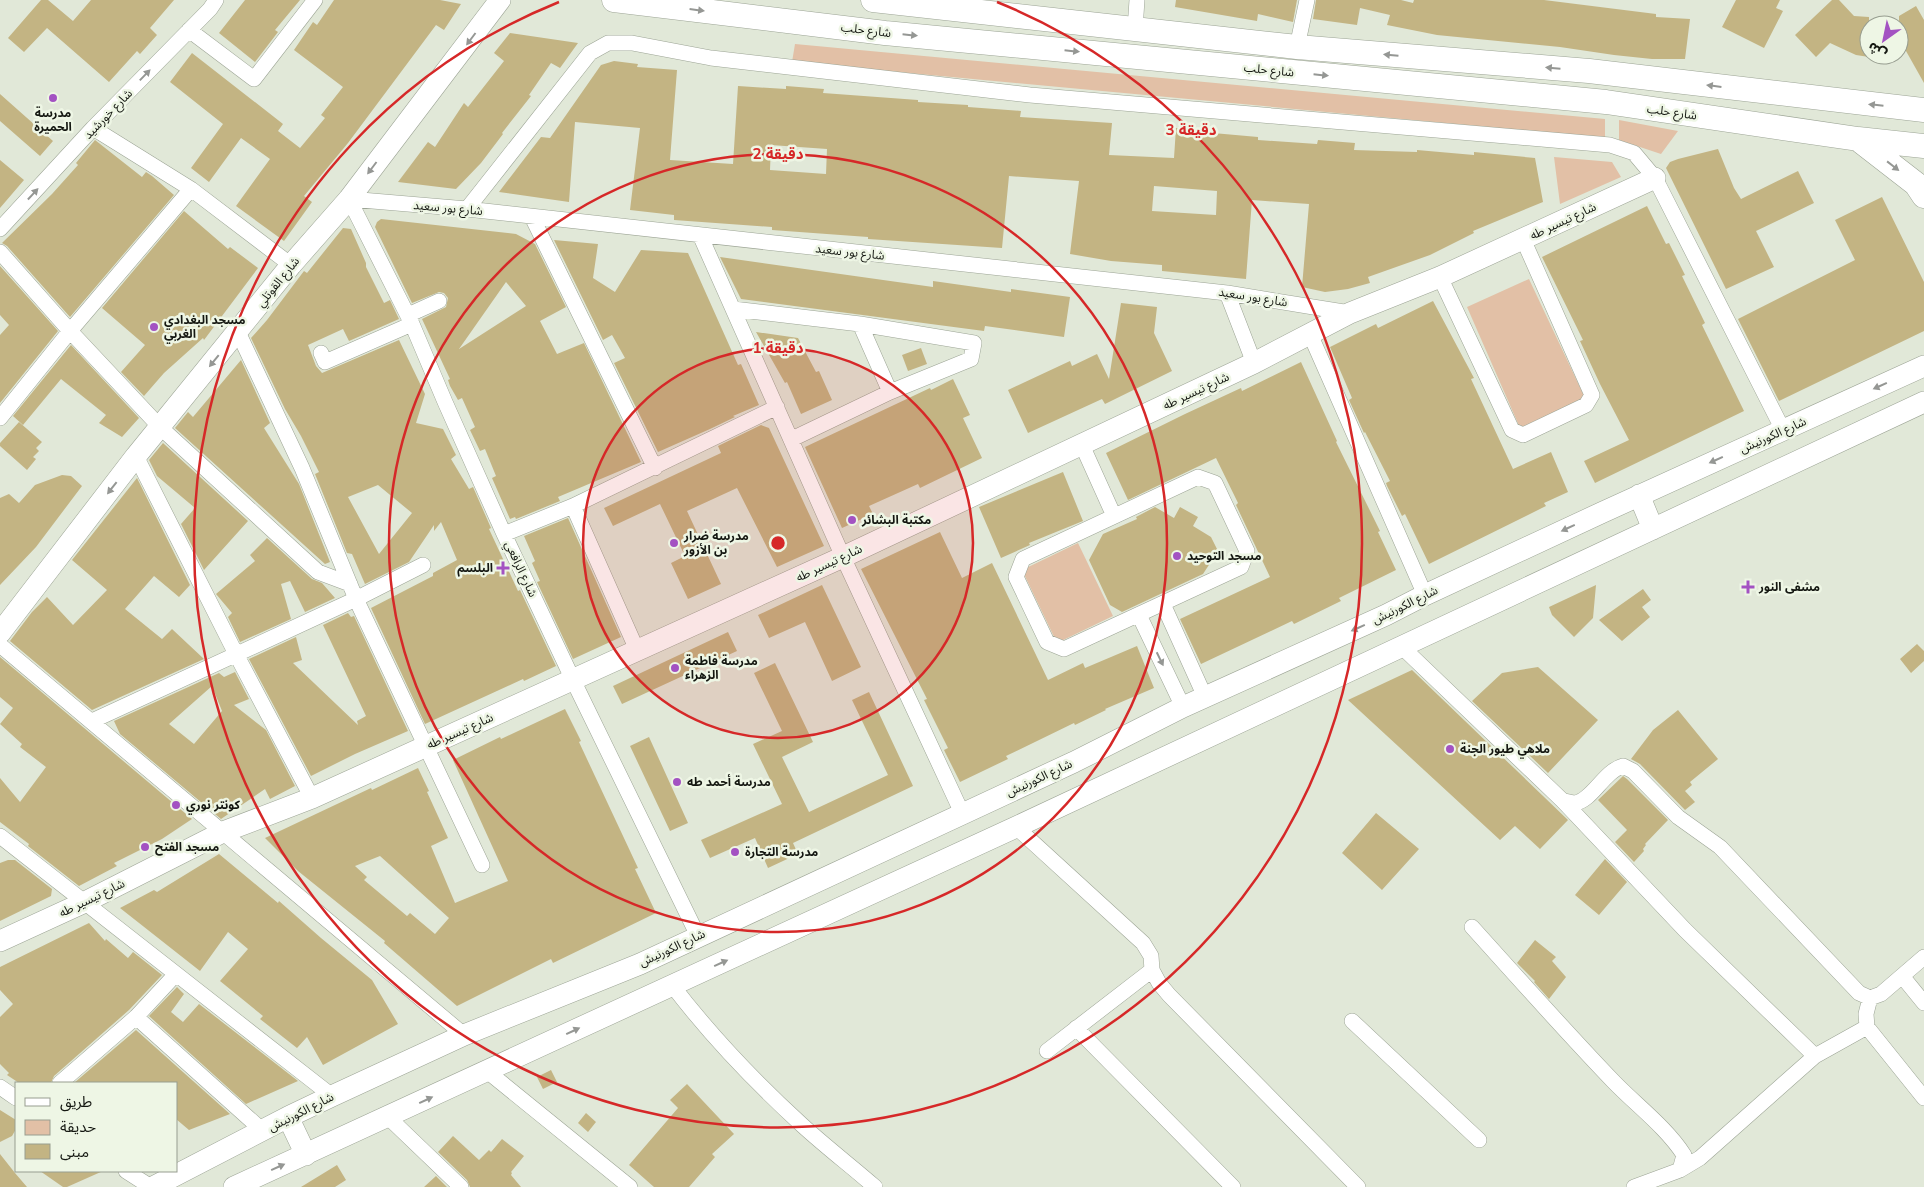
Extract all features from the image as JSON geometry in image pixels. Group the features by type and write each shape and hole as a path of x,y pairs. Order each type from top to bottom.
{"main road":[{"name":"شارع القوتلي","path":"0,634 136,456 161,428 291,265 349,199 500,0"},
{"name":"شارع حلب","path":"614,0 885,33 1606,102 1858,139 1924,146"},
{"name":"شارع حلب","path":"873,0 1297,47 1588,71 1924,110"},
{"path":"1858,139 1916,184 1924,196"},
{"name":"شارع تيسير طه","path":"0,941 84,902 223,832 312,798 843,557 1254,363 1350,313 1440,277 1655,178"},
{"name":"شارع الكورنيش","path":"152,1187 332,1096 464,1035 640,964 1074,762 1183,707 1386,615 1639,495 1924,366"},
{"path":"234,1187 1016,827 1924,402"},
{"path":"1639,495 1653,529"},
{"path":"288,1117 306,1155"}],"street":[{"name":"شارع خورشيد","path":"0,229 93,128 210,9 216,0"},
{"path":"189,30 254,79 315,0"},
{"path":"1135,29 1137,0"},
{"path":"1297,47 1306,0"},
{"path":"467,209 590,53 608,43 632,43 711,58 1030,95 1610,145 1634,153 1655,178 1782,430"},
{"path":"93,128 191,189 291,265"},
{"path":"0,418 70,331 191,189"},
{"name":"شارع بور سعيد","path":"349,199 467,209 1227,293 1350,313"},
{"name":"شارع الرافعي","path":"349,199 410,320 504,534 573,680 698,936"},
{"path":"532,217 655,468"},
{"path":"700,235 843,557 962,813"},
{"path":"1440,277 1512,430 1524,435 1586,405 1592,395 1523,239"},
{"path":"0,252 70,331 161,428 318,572 350,584"},
{"path":"1227,293 1254,363"},
{"path":"321,353 324,362 410,320 439,301"},
{"path":"733,309 860,324 974,343 971,359 890,392 792,439"},
{"path":"860,324 890,392"},
{"path":"238,332 302,468 356,599 482,865"},
{"path":"1310,334 1425,595"},
{"path":"504,534 573,506 655,468 777,407"},
{"path":"1082,445 1114,516"},
{"path":"136,456 236,654 312,798"},
{"path":"1198,477 1214,483 1247,551 1241,567 1163,604 1064,650 1047,642 1016,577 1023,559 1198,477"},
{"path":"573,506 637,650"},
{"path":"92,721 356,599 423,565"},
{"path":"1163,604 1205,697"},
{"path":"1139,615 1183,707"},
{"path":"0,645 464,1035"},
{"path":"1402,647 1563,801 1685,930 1815,1056"},
{"path":"1563,801 1575,803 1583,800 1615,768 1623,766 1633,771 1678,817 1720,847 1859,993 1870,998 1881,994 1924,957"},
{"path":"1016,827 1143,943 1150,956 1152,970 1159,983 1358,1187"},
{"path":"0,836 332,1096"},
{"path":"1472,927 1583,1050 1636,1105 1674,1140 1684,1155 1680,1170"},
{"path":"1046,1051 1152,970"},
{"path":"61,1082 136,1017 176,974"},
{"path":"1902,976 1924,1003"},
{"path":"672,985 702,1024 743,1068 803,1126 876,1187"},
{"path":"1870,998 1866,1014 1867,1027 1924,1098"},
{"path":"136,1017 263,1131"},
{"path":"1352,1020 1479,1140"},
{"path":"1634,1187 1680,1170 1700,1158 1815,1056 1867,1027"},
{"path":"1076,1028 1232,1187"},
{"path":"487,1071 630,1187"},
{"path":"0,1087 15,1097"},
{"path":"388,1117 461,1187"},
{"path":"128,1172 152,1187"}],"green space":[{"path":"795,44 1605,119 1605,138 792,62"},
{"path":"1619,120 1678,131 1661,154 1619,140"},
{"path":"1554,157 1612,162 1621,177 1560,204"},
{"path":"1529,279 1585,398 1520,428 1467,307"},
{"path":"1078,543 1113,616 1057,643 1022,570"}],"building":[{"path":"41,0 48,0 73,21 91,0 174,0 150,28 157,35 140,54 137,51 109,82 47,28 24,52 8,38"},
{"path":"245,0 300,0 275,30 278,32 255,62 219,33"},
{"path":"334,0 440,0 461,4 444,30 436,25 348,143 304,196 312,202 284,241 236,206 270,159 241,138 209,182 191,168 223,124 170,82 192,53 283,124 278,131 300,148 325,118 321,115 343,87 294,50 313,22 317,25"},
{"path":"1176,0 1297,0 1293,22 1258,14 1257,21 1175,7"},
{"path":"1316,0 1401,0 1413,3 1414,0 1544,0 1656,14 1656,17 1690,19 1685,59 1652,59 1560,47 1437,35 1387,25 1390,15 1360,8 1357,25 1313,19"},
{"path":"1736,0 1780,0 1776,8 1783,11 1764,48 1722,27"},
{"path":"1832,0 1839,0 1854,16 1859,16 1859,55 1830,43 1816,57 1795,35"},
{"path":"1916,6 1924,20 1924,83 1909,56 1909,15 1901,15"},
{"path":"510,33 578,43 560,68 551,63 529,95 531,96 503,134 481,163 456,189 398,182 428,142 435,147 464,103 468,107 504,61 494,53"},
{"path":"614,61 638,64 637,67 677,70 670,160 733,164 738,86 786,89 786,86 824,89 823,93 918,100 918,102 1021,111 1020,117 1112,123 1109,155 1174,158 1176,128 1213,130 1213,133 1258,137 1258,140 1317,144 1318,140 1355,143 1354,150 1417,152 1417,150 1474,155 1474,152 1535,158 1543,202 1473,231 1474,233 1430,255 1368,277 1370,283 1348,289 1325,292 1302,287 1309,204 1252,200 1246,279 1162,271 1162,265 1111,261 1070,254 1079,181 1009,176 1002,248 868,239 868,237 772,230 772,227 674,220 674,215 630,210 640,128 575,122 569,202 499,192 541,137 550,138 601,65","holes":["771,145 827,149 826,174 770,170","1154,186 1217,191 1216,215 1152,211"]},
{"path":"0,94 53,141 40,156 0,121"},
{"path":"95,140 142,177 146,172 174,195 70,317 7,246 2,243 52,194 78,165 76,163"},
{"path":"1718,149 1734,188 1741,199 1798,171 1814,203 1756,231 1774,267 1726,289 1666,168 1670,162 1678,159"},
{"path":"0,160 24,180 0,208"},
{"path":"1882,197 1924,282 1924,331 1779,401 1738,319 1855,260 1835,220"},
{"path":"1647,206 1666,244 1669,243 1685,275 1682,276 1705,323 1702,325 1744,411 1595,483 1584,461 1629,440 1600,384 1580,341 1583,340 1542,257"},
{"path":"184,211 228,249 230,247 258,268 204,340 203,338 164,373 144,396 121,372 145,345 102,308"},
{"path":"381,219 516,234 535,244 566,307 540,321 557,354 584,343 641,462 558,497 560,501 516,519 515,517 510,519 492,478 496,476 485,449 480,451 470,430 475,427 462,398 458,400 450,386 448,380 450,379 422,319 446,307 448,298 444,293 439,292 412,303 375,227","holes":["506,282 526,306 459,349"]},
{"path":"343,228 351,229 366,267 384,303 390,300 399,319 349,341 343,329 308,345 316,366 322,373 399,340 425,394 416,423 443,429 456,455 451,459 469,489 473,487 491,528 489,529 556,666 425,724 371,608 433,576 433,573 457,560 441,522 434,531 434,525 409,562 365,584 352,554 347,553 315,474 319,472 285,409 251,338 304,271 307,273","holes":["378,485 412,513 379,554 348,497"]},
{"path":"554,240 598,244 593,278 615,292 641,250 688,253 738,365 741,364 759,405 658,452 614,363 625,358 612,335 603,340"},
{"path":"720,257 933,287 933,281 1011,292 1011,289 1070,297 1064,337 985,326 984,331 741,299"},
{"path":"0,266 58,331 0,403 0,335 9,325 0,315"},
{"path":"1433,301 1474,378 1471,379 1513,469 1551,452 1568,492 1544,503 1546,506 1429,564 1405,514 1402,516 1387,486 1386,483 1390,481 1364,433 1349,400 1352,398 1330,347 1376,324 1378,328"},
{"path":"1121,303 1157,307 1154,333 1172,371 1105,404 1102,399 1028,433 1008,390 1070,361 1072,366 1097,354 1109,379"},
{"path":"756,332 798,338 816,372 819,371 832,400 801,414 787,382 785,383"},
{"path":"71,345 139,418 122,437 99,423 106,415 61,379 23,425 13,416"},
{"path":"921,348 927,364 908,371 902,355"},
{"path":"241,360 270,423 264,428 299,484 330,562 325,564 175,428 188,412 193,417"},
{"path":"1301,362 1336,442 1380,531 1378,532 1396,570 1339,598 1341,601 1294,624 1292,621 1201,664 1180,619 1270,577 1236,505 1238,503 1216,458 1128,500 1106,453 1185,414 1241,388 1242,391"},
{"path":"953,379 970,415 963,418 982,458 920,488 918,484 869,506 873,514 842,528 805,447"},
{"path":"19,422 42,442 36,448 39,451 33,457 36,459 27,470 0,446 0,443"},
{"path":"761,425 769,428 824,546 777,567 737,488 687,511 721,584 688,599 671,563 685,556 660,504 613,526 604,508 721,453 718,446"},
{"path":"163,443 248,521 204,570 181,524 195,508 157,476 149,460"},
{"path":"1063,472 1083,521 1029,543 1030,545 1001,558 979,507"},
{"path":"62,475 71,476 82,486 36,547 0,585 0,498 9,494 19,503 35,485"},
{"path":"137,478 190,585 179,597 154,576 125,609 162,639 172,629 204,659 92,710 10,641 32,612 47,597 73,625 107,590 72,560"},
{"path":"1155,507 1174,518 1180,507 1198,517 1193,526 1211,537 1218,551 1203,574 1122,612 1110,605 1089,560 1103,534 1137,519 1136,517"},
{"path":"568,518 621,637 573,659 537,582 540,581 532,563 535,561 524,536"},
{"path":"940,532 962,578 992,563 1048,680 1083,663 1085,668 1137,646 1154,688 1105,709 1075,725 1074,723 1006,756 1008,759 960,782 944,750 948,748 924,700 927,699 861,569"},
{"path":"267,538 312,579 322,583 335,598 305,612 290,581 281,584 291,619 240,642 228,617 232,613 216,594 255,561 250,555"},
{"path":"822,585 861,667 832,681 805,622 769,638 758,615"},
{"path":"1596,585 1593,618 1574,637 1552,615 1549,607"},
{"path":"1643,589 1651,600 1642,607 1650,617 1622,641 1599,620"},
{"path":"348,613 351,617 354,616 408,731 311,776 249,659 296,637 302,660 293,663 358,725 357,721 366,716 323,625"},
{"name":"مدرسة فاطمة الزهراء","path":"728,632 737,651 622,704 613,686"},
{"path":"1917,644 1924,651 1924,661 1911,673 1900,659"},
{"path":"0,657 192,819 162,839 114,863 117,866 79,886 28,846 29,844 0,822 0,778 20,802 46,767 20,747 22,744 0,724 13,708 0,697"},
{"path":"775,663 813,742 782,757 809,812 888,775 852,700 869,692 913,786 793,843 798,854 768,868 755,838 710,858 701,840 782,804 753,744 782,731 754,673"},
{"path":"1538,667 1598,720 1548,773 1472,701 1502,673"},
{"name":"ملاهي طيور الجنة","path":"1412,670 1568,820 1540,849 1515,826 1500,840 1348,700"},
{"path":"235,672 249,699 234,705 266,730 295,786 270,799 265,789 221,819 120,734 114,721 219,673 224,677","holes":["212,686 222,711 194,744 169,724"]},
{"path":"565,709 638,868 635,869 656,913 553,963 551,959 457,1006 384,943 385,941 298,871 265,838 418,768 448,838 431,846 455,903 508,881 453,760 500,737 501,739","holes":["380,856 449,918 435,934 410,913 407,916 364,880 367,877 355,866"]},
{"path":"1678,710 1718,759 1690,782 1692,785 1685,791 1695,802 1685,810 1640,764 1631,759 1653,730"},
{"path":"649,737 688,823 670,831 630,746"},
{"path":"1623,776 1668,820 1645,844 1644,851 1634,862 1615,842 1627,830 1598,800"},
{"path":"1376,813 1419,849 1382,890 1342,853"},
{"path":"219,854 278,903 279,901 372,980 398,1024 323,1065 307,1037 297,1048 260,1019 263,1016 220,981 248,949 228,932 200,971 120,908 154,890 157,892"},
{"path":"1605,859 1627,882 1599,915 1575,895"},
{"path":"15,860 52,889 51,896 0,921 0,863"},
{"path":"89,923 105,941 106,939 128,958 133,952 162,975 129,1010 54,1076 51,1082 18,1082 7,1075 9,1073 0,1064 0,1017 13,1004 0,990 0,967"},
{"path":"1535,940 1556,957 1552,961 1566,977 1549,999 1517,963"},
{"path":"177,987 184,994 171,1012 183,1022 199,1004 298,1081 246,1104 149,1016"},
{"path":"136,1030 230,1114 189,1130 178,1121 178,1082 75,1082"},
{"path":"551,1070 557,1082 543,1089 537,1077"},
{"path":"687,1084 734,1134 712,1154 715,1157 689,1187 654,1187 629,1165 678,1108 670,1100"},
{"path":"0,1110 15,1119 15,1131 12,1136 0,1142"},
{"path":"586,1113 596,1122 588,1132 578,1123"},
{"path":"453,1136 479,1160 489,1150 491,1152 502,1139 524,1156 511,1172 511,1175 521,1187 470,1187 467,1180 438,1152"},
{"path":"0,1154 15,1173 27,1187 0,1187"},
{"path":"337,1165 346,1180 335,1187 301,1187"},
{"path":"41,1172 101,1172 67,1187 63,1187"},
{"path":"436,1176 447,1187 424,1187"}],"place":[{"name":"مدرسة الحميرة","path":"53,98"},
{"name":"مسجد البغدادي الغربي","path":"154,327"},
{"name":"مكتبة البشائر","path":"852,520"},
{"name":"مدرسة ضرار بن الأزور","path":"674,543"},
{"name":"مسجد التوحيد","path":"1177,556"},
{"name":"البلسم","path":"503,568"},
{"name":"مشفى النور","path":"1748,587"},
{"name":"مدرسة فاطمة الزهراء","path":"675,668"},
{"name":"ملاهي طيور الجنة","path":"1450,749"},
{"name":"مدرسة أحمد طه","path":"677,782"},
{"name":"كونتر نوري","path":"176,805"},
{"name":"مسجد الفتح","path":"145,847"},
{"name":"مدرسة التجارة","path":"735,852"}]}
